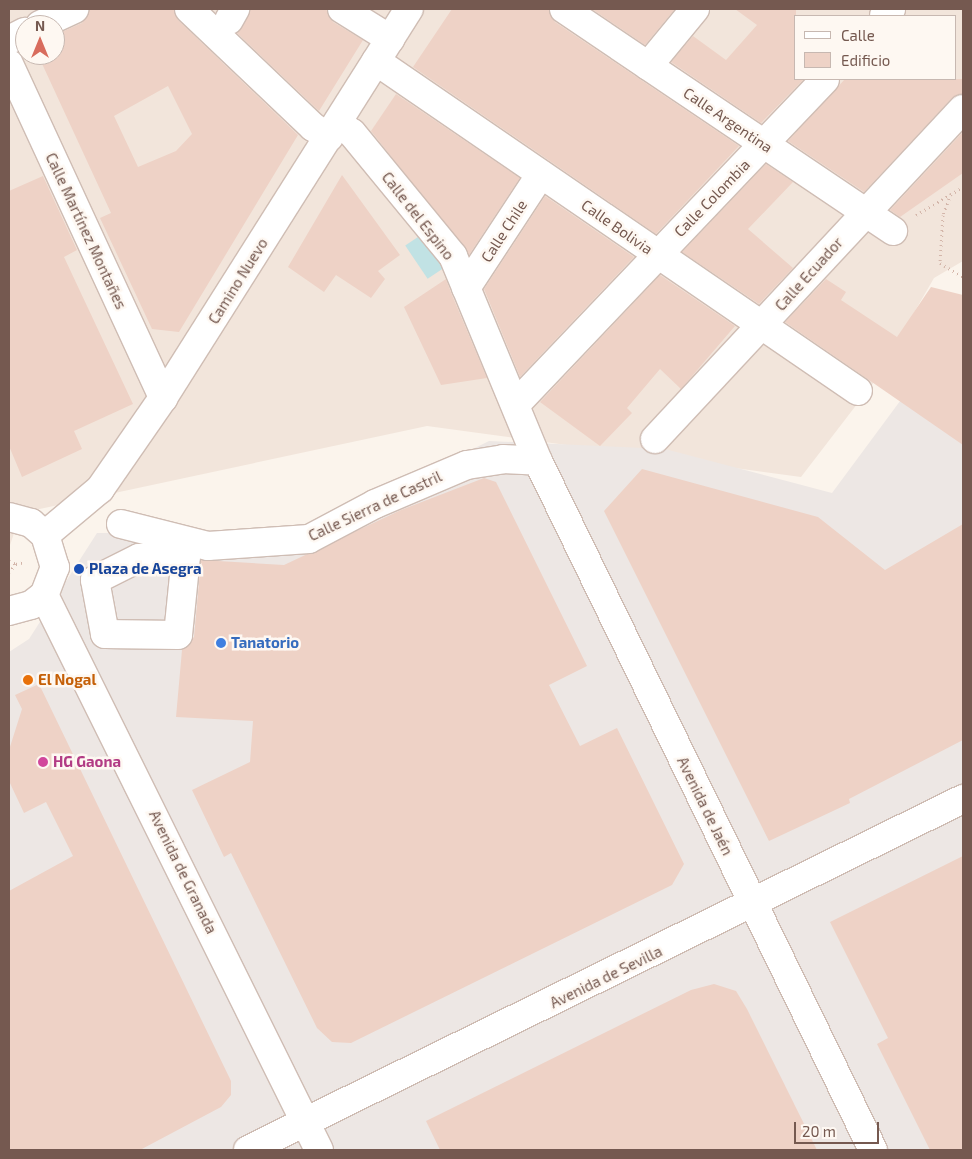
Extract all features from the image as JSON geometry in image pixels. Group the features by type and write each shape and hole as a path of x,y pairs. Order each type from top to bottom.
{"street":[{"path":"62,15 75,9"},
{"name":"Calle del Espino","path":"189,9 313,127 352,133 453,256 516,404"},
{"name":"Calle Bolivia","path":"342,9 383,50 542,174 858,391"},
{"name":"Camino Nuevo","path":"45,535 100,489 163,398 408,9"},
{"name":"Calle Argentina","path":"564,9 893,231"},
{"path":"648,66 695,9"},
{"name":"Calle Martínez Montañes","path":"9,64 163,398"},
{"name":"Calle Colombia","path":"516,404 824,80"},
{"name":"Calle Ecuador","path":"655,439 762,326 865,212 963,110"},
{"name":"Calle Chile","path":"466,288 542,174"},
{"name":"Avenida de Jaén","path":"516,404 538,461 873,1150"},
{"name":"Calle Sierra de Castril","path":"121,524 208,546 309,539 376,504 467,465 538,461"},
{"path":"9,517 31,523 45,535 56,567 44,595 31,605 9,611"},
{"name":"Avenida de Granada","path":"44,595 66,632 319,1150"},
{"name":"Avenida de Sevilla","path":"248,1150 753,906 963,799"}],"path":[{"path":"893,231 963,187"},
{"path":"951,194 943,215 940,263 963,277"},
{"path":"9,561 16,564 9,572"}],"shaded area":[{"path":"9,9 963,9 963,261 934,278 874,382 801,477 427,426 21,513 9,548"},
{"path":"963,316 963,1150 9,1150 9,652 29,639 97,533 306,532 489,441 665,449 832,493"}],"water":[{"path":"421,235 443,268 428,279 405,246"}],"building":[{"path":"90,9 174,9 178,20 298,135 179,332 152,329 100,218 111,213 43,65 65,65 65,31 82,23","holes":["168,86 192,134 176,151 138,167 114,116"]},
{"path":"251,9 326,9 333,22 363,40 319,111 237,33"},
{"path":"452,9 549,9 555,22 739,146 656,234 413,67"},
{"path":"592,9 675,9 645,45"},
{"path":"735,9 796,9 796,15 794,15 794,80 803,80 761,123 671,62 693,36 726,60 757,25"},
{"path":"963,79 963,94 952,98 864,192 788,141 844,80"},
{"path":"396,94 520,178 469,255 371,131"},
{"path":"963,132 963,173 900,217 890,210"},
{"path":"766,164 793,182 748,229 793,268 759,304 682,252"},
{"path":"342,175 400,255 378,271 385,279 371,298 336,275 324,292 288,267"},
{"path":"43,176 77,250 64,257 133,404 74,431 82,449 22,477 9,446 9,191"},
{"path":"545,196 634,257 520,377 484,289"},
{"path":"660,275 735,326 681,389 660,369 627,408 632,413 600,446 540,402"},
{"path":"446,279 487,378 441,385 404,307"},
{"path":"826,279 846,292 841,300 897,337 931,287 963,295 963,445 785,322"},
{"path":"642,469 818,517 885,570 963,524 963,740 849,799 850,803 769,841 604,511"},
{"path":"484,478 496,482 587,666 549,685 580,746 617,728 684,864 672,885 351,1043 332,1042 317,1028 231,853 224,857 192,790 250,762 253,721 176,717 182,650 194,637 201,560 284,565 401,510"},
{"path":"39,684 231,1081 231,1095 221,1107 140,1150 9,1150 9,891 73,856 46,802 24,813 9,781 9,750 22,709 15,695"},
{"path":"963,856 963,1150 930,1150 877,1044 888,1038 830,922"},
{"path":"714,984 736,991 747,1009 817,1150 440,1150 426,1121 691,990"}],"place":[{"name":"Plaza de Asegra","path":"79,569"},
{"name":"Tanatorio","path":"221,643"},
{"name":"El Nogal","path":"28,680"},
{"name":"HG Gaona","path":"43,762"}]}
